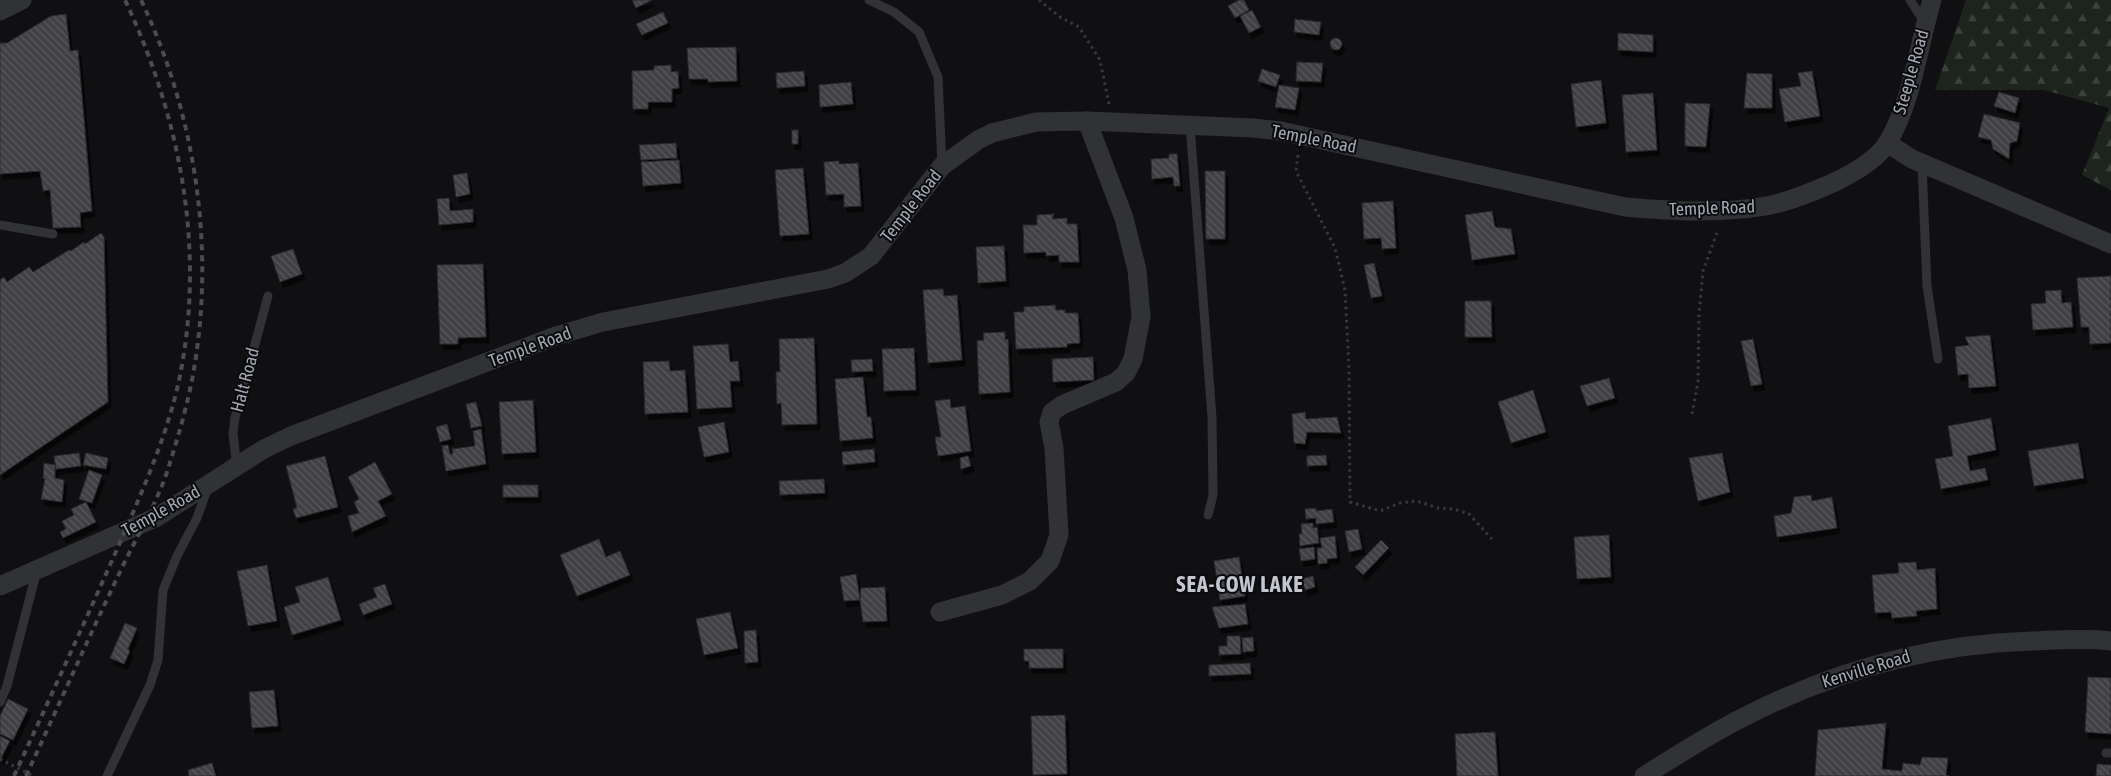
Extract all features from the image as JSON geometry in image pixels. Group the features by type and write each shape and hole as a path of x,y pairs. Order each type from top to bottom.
{"street":[{"path":"0,12 22,0"},
{"name":"Steeple Road","path":"1887,144 1906,100 1932,0"},
{"path":"940,612 1002,595 1030,581 1050,561 1059,535 1054,448 1049,422 1052,412 1062,405 1116,382 1126,374 1133,359 1141,317 1136,270 1124,218 1087,121"},
{"name":"Temple Road","path":"0,586 157,517 264,449 291,436 556,336 604,322 828,278 845,272 871,256 942,166 978,140 992,134 1036,122 1087,121 1253,128 1302,135 1625,207 1678,212 1767,206 1821,188 1849,175 1865,164 1887,144"},
{"path":"1887,144 1922,164 2111,244"},
{"name":"Kenville Road","path":"1644,776 1741,718 1800,691 1856,670 1913,654 2006,641 2111,641"}],"lane":[{"path":"869,0 894,12 919,32 938,77 942,166"},
{"path":"1910,0 1925,23"},
{"path":"1190,125 1212,417 1213,495 1208,516"},
{"path":"1922,164 1927,286 1938,359"},
{"path":"0,225 53,234"},
{"name":"Halt Road","path":"236,467 233,434 235,418 268,296"},
{"path":"107,776 150,685 158,660 163,590 177,556 197,518 209,484"},
{"path":"0,702 7,686 38,570"}],"path":[{"path":"1038,0 1060,17 1079,27 1100,60 1113,122"},
{"path":"1302,135 1296,171 1335,248 1345,290 1349,369 1350,502 1380,511 1400,503 1417,501 1438,508 1454,509 1469,514 1492,539"},
{"path":"1692,414 1698,382 1699,315 1704,271 1726,210"},
{"path":"0,759 33,776"}],"green space":[{"path":"1966,0 2111,0 2111,190 2082,175 2109,108 2044,90 1935,90"}],"building":[{"path":"632,0 652,0 636,8"},
{"path":"1239,0 1244,0 1249,10 1235,18 1228,6"},
{"path":"1252,10 1261,27 1249,33 1240,16"},
{"path":"663,12 668,23 642,35 636,24"},
{"path":"66,14 70,51 78,50 92,211 80,213 81,227 53,228 50,190 43,191 40,171 0,174 0,43 7,43 51,16"},
{"path":"1295,19 1321,22 1319,35 1294,32"},
{"path":"1618,33 1653,35 1653,52 1618,50"},
{"path":"1338,38 1341,39 1341,49 1334,50 1331,49 1330,42 1331,39"},
{"path":"736,47 737,81 708,82 708,79 689,79 687,48"},
{"path":"1297,62 1323,63 1321,82 1296,81"},
{"path":"671,65 671,72 678,71 679,88 672,89 672,102 648,102 648,109 633,109 632,71 654,70 654,66"},
{"path":"1262,69 1280,75 1276,87 1258,81"},
{"path":"804,71 805,86 777,88 776,73"},
{"path":"1812,71 1820,116 1785,122 1779,89 1801,86 1798,73"},
{"path":"1747,73 1772,74 1772,108 1744,108"},
{"path":"1601,80 1606,123 1576,127 1571,84"},
{"path":"851,82 853,104 820,107 819,85"},
{"path":"1279,85 1299,88 1295,110 1275,107"},
{"path":"1999,92 2019,98 2015,113 1994,106"},
{"path":"1653,93 1657,150 1626,152 1622,95"},
{"path":"1685,103 1710,104 1706,147 1685,146"},
{"path":"1984,114 2020,123 2017,141 2010,143 2009,159 1993,149 1991,140 1978,137"},
{"path":"792,130 798,130 798,144 792,144"},
{"path":"676,143 677,158 641,160 639,145"},
{"path":"1169,154 1177,154 1180,186 1174,186 1173,177 1152,179 1151,159 1169,158"},
{"path":"679,160 681,183 643,186 641,162"},
{"path":"839,161 839,164 858,163 861,206 844,207 844,194 826,195 824,162"},
{"path":"803,168 809,234 780,236 775,170"},
{"path":"1205,171 1225,171 1225,239 1206,239"},
{"path":"467,173 470,194 456,197 453,175"},
{"path":"449,198 450,211 473,209 473,222 439,225 437,199"},
{"path":"1393,201 1396,248 1382,249 1381,238 1364,239 1362,203"},
{"path":"1492,211 1495,227 1511,229 1515,254 1472,260 1465,215"},
{"path":"1054,214 1052,219 1067,218 1067,224 1077,224 1079,262 1059,262 1059,255 1046,256 1046,252 1024,253 1023,225 1037,225 1037,215"},
{"path":"101,233 104,237 108,402 0,475 0,280 4,277 7,282 29,267 33,272 69,250 71,251 84,242 85,244"},
{"path":"1004,246 1006,281 978,283 976,247"},
{"path":"293,249 302,274 280,282 271,256"},
{"path":"1374,263 1382,296 1371,298 1364,265"},
{"path":"483,264 486,337 458,338 458,344 440,344 437,265"},
{"path":"2111,276 2111,343 2090,344 2089,327 2081,327 2077,278"},
{"path":"943,289 944,296 957,295 962,360 928,363 923,290"},
{"path":"2061,290 2062,303 2071,302 2073,327 2033,330 2031,304 2046,303 2045,291"},
{"path":"1465,301 1491,301 1492,337 1465,337"},
{"path":"1055,305 1056,310 1065,310 1065,313 1078,313 1080,343 1067,344 1067,347 1016,349 1014,312 1024,312 1024,307"},
{"path":"1005,332 1005,340 1008,339 1010,392 979,394 977,341 984,340 983,333"},
{"path":"1990,335 1996,386 1969,388 1968,374 1958,375 1955,347 1969,345 1965,337"},
{"path":"814,338 817,424 782,425 781,403 777,404 776,372 780,372 779,339"},
{"path":"1753,339 1762,384 1751,386 1741,341"},
{"path":"728,344 730,362 738,361 740,381 730,381 732,407 697,409 693,346"},
{"path":"914,348 916,390 884,391 882,349"},
{"path":"1093,357 1094,380 1053,382 1052,359"},
{"path":"872,359 873,371 852,372 851,360"},
{"path":"669,361 670,371 685,370 688,412 645,414 643,362"},
{"path":"863,377 867,417 871,417 873,438 840,441 835,379"},
{"path":"1609,378 1615,398 1587,406 1580,386"},
{"path":"1533,390 1546,432 1511,443 1498,402"},
{"path":"950,399 951,408 965,406 971,451 938,456 935,437 941,437 935,401"},
{"path":"533,400 536,452 502,454 499,402"},
{"path":"476,402 482,426 471,428 466,404"},
{"path":"1305,412 1306,419 1337,417 1341,433 1307,432 1305,444 1294,443 1292,414"},
{"path":"1991,418 1996,450 1967,456 1970,471 1985,468 1988,480 1941,489 1935,459 1953,456 1948,426"},
{"path":"724,422 729,452 704,457 698,427"},
{"path":"447,424 451,439 440,442 436,427"},
{"path":"481,429 486,464 446,471 442,446 448,445 450,454 453,454 452,449 475,446 473,431"},
{"path":"2078,443 2084,478 2034,486 2028,451"},
{"path":"874,449 875,462 843,465 842,452"},
{"path":"79,453 81,466 56,469 54,456"},
{"path":"86,453 108,458 106,469 83,465"},
{"path":"1722,453 1730,492 1698,501 1689,458"},
{"path":"1326,455 1327,465 1307,466 1307,456"},
{"path":"325,456 338,507 296,518 293,509 297,508 286,466"},
{"path":"968,456 971,466 961,469 960,458"},
{"path":"375,462 392,494 378,501 386,516 352,532 348,516 359,513 354,502 359,499 348,477"},
{"path":"44,463 55,465 55,478 64,480 62,502 41,499 45,479 43,478"},
{"path":"89,470 102,475 92,503 79,499"},
{"path":"824,479 825,493 780,495 779,481"},
{"path":"503,485 538,485 538,497 503,497"},
{"path":"1811,495 1812,501 1832,497 1837,528 1777,537 1774,516 1791,513 1794,497"},
{"path":"86,502 96,522 63,538 60,532 66,529 62,521 74,515 71,509"},
{"path":"1316,508 1316,511 1332,509 1334,522 1316,524 1316,518 1306,519 1305,509"},
{"path":"1313,523 1313,528 1317,527 1319,543 1300,546 1299,534 1302,534 1301,524"},
{"path":"1358,529 1362,549 1349,552 1345,531"},
{"path":"1609,535 1611,577 1577,579 1574,537"},
{"path":"1335,536 1337,558 1327,559 1327,563 1318,564 1317,548 1322,548 1320,538"},
{"path":"599,539 606,557 620,551 630,575 577,596 560,555"},
{"path":"1381,540 1389,548 1363,575 1355,567"},
{"path":"1314,547 1315,559 1301,561 1299,549"},
{"path":"1239,557 1245,596 1220,600 1214,561"},
{"path":"1916,562 1917,570 1935,568 1937,609 1916,611 1917,616 1892,618 1891,612 1875,613 1872,575 1899,573 1898,563"},
{"path":"267,565 277,621 248,626 237,571"},
{"path":"856,574 860,600 844,601 840,577"},
{"path":"1313,576 1315,587 1305,590 1302,579"},
{"path":"328,577 341,620 292,635 284,607 300,602 295,587"},
{"path":"385,584 392,604 363,615 359,604 377,597 373,588"},
{"path":"885,587 887,621 863,622 860,600 861,588"},
{"path":"1245,604 1248,624 1219,628 1212,607"},
{"path":"730,612 738,648 704,655 696,619"},
{"path":"125,623 137,628 124,664 110,658"},
{"path":"756,630 758,662 745,663 744,631"},
{"path":"1227,636 1240,636 1241,654 1219,655 1219,646 1227,646"},
{"path":"1253,637 1254,651 1243,652 1242,638"},
{"path":"1024,649 1063,649 1063,668 1029,668 1029,661 1024,661"},
{"path":"1250,663 1251,674 1209,676 1209,665"},
{"path":"2088,677 2111,678 2111,734 2085,732"},
{"path":"274,690 278,726 252,728 249,692"},
{"path":"8,699 28,709 13,740 0,734 0,716"},
{"path":"1065,715 1067,774 1033,775 1031,716"},
{"path":"1886,723 1882,769 1902,771 1903,763 1920,765 1922,757 1948,758 1946,775 1949,776 1815,776 1818,730"},
{"path":"1495,732 1498,776 1457,776 1455,734"},
{"path":"0,736 10,741 0,760"},
{"path":"212,763 216,776 189,776 188,770"},
{"path":"2097,764 2111,765 2111,776 2096,776"}],"railway":[{"path":"14,776 105,576 152,467 173,406 186,336 190,286 189,237 183,188 174,140 161,92 145,45 125,0"},
{"path":"26,776 107,599 163,483 181,425 195,364 201,305 202,260 200,215 194,171 174,83 159,41 141,0"}],"district":[{"name":"SEA-COW LAKE","path":"1240,584"}]}
